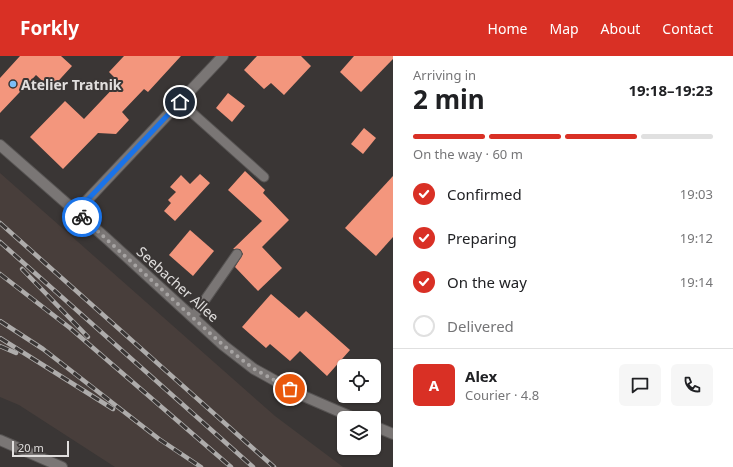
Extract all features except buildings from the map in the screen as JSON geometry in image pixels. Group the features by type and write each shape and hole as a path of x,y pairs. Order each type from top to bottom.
{"street":[{"path":"76,212 223,56"},
{"name":"Seebacher Allee","path":"0,145 223,345 254,369 302,395 338,411"},
{"path":"381,429 393,434"},
{"path":"0,440 62,467"}],"lane":[{"path":"180,102 264,177"},
{"path":"193,317 237,254"}],"shaded area":[{"path":"0,173 275,416 343,467 115,467 19,405 0,397"}],"railway":[{"path":"0,223 274,467"},
{"path":"0,242 253,467"},
{"path":"22,269 88,337"},
{"path":"0,274 70,328 231,467"},
{"path":"0,321 43,349 159,439 201,467"},
{"path":"0,338 113,409"},
{"path":"0,346 16,353"}],"way so far":[{"path":"82,217 223,345 254,369 290,389"}],"place":[{"name":"Atelier Tratnik","path":"13,84"}],"route":[{"path":"82,217 76,212 180,102"}]}
